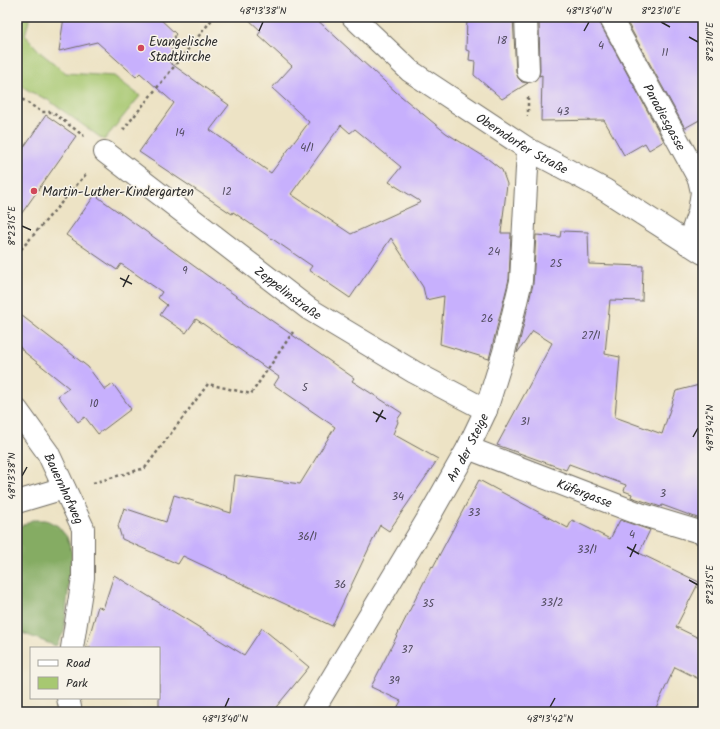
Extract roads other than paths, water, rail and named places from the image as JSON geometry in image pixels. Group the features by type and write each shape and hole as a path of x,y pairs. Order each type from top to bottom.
{"street":[{"name":"Oberndorfer Straße","path":"353,17 410,70 528,149 605,190 696,249"},
{"path":"526,17 528,71"},
{"name":"Paradiesgasse","path":"610,17 699,179 702,192 696,249"},
{"name":"An der Steige","path":"312,712 423,528 468,448 486,410 504,352 521,281 528,149"},
{"name":"Zeppelinstraße","path":"105,152 309,308 414,372 486,410"},
{"name":"Bauernhofweg","path":"17,410 48,453 83,528 83,578 72,647"},
{"name":"Küfergasse","path":"468,448 640,514 703,533"},
{"path":"17,502 64,490"},
{"path":"324,691 331,712"},
{"path":"68,699 71,712"}],"place":[{"name":"Evangelische Stadtkirche","path":"141,48"},
{"name":"Martin-Luther-Kindergarten","path":"34,191"}]}
